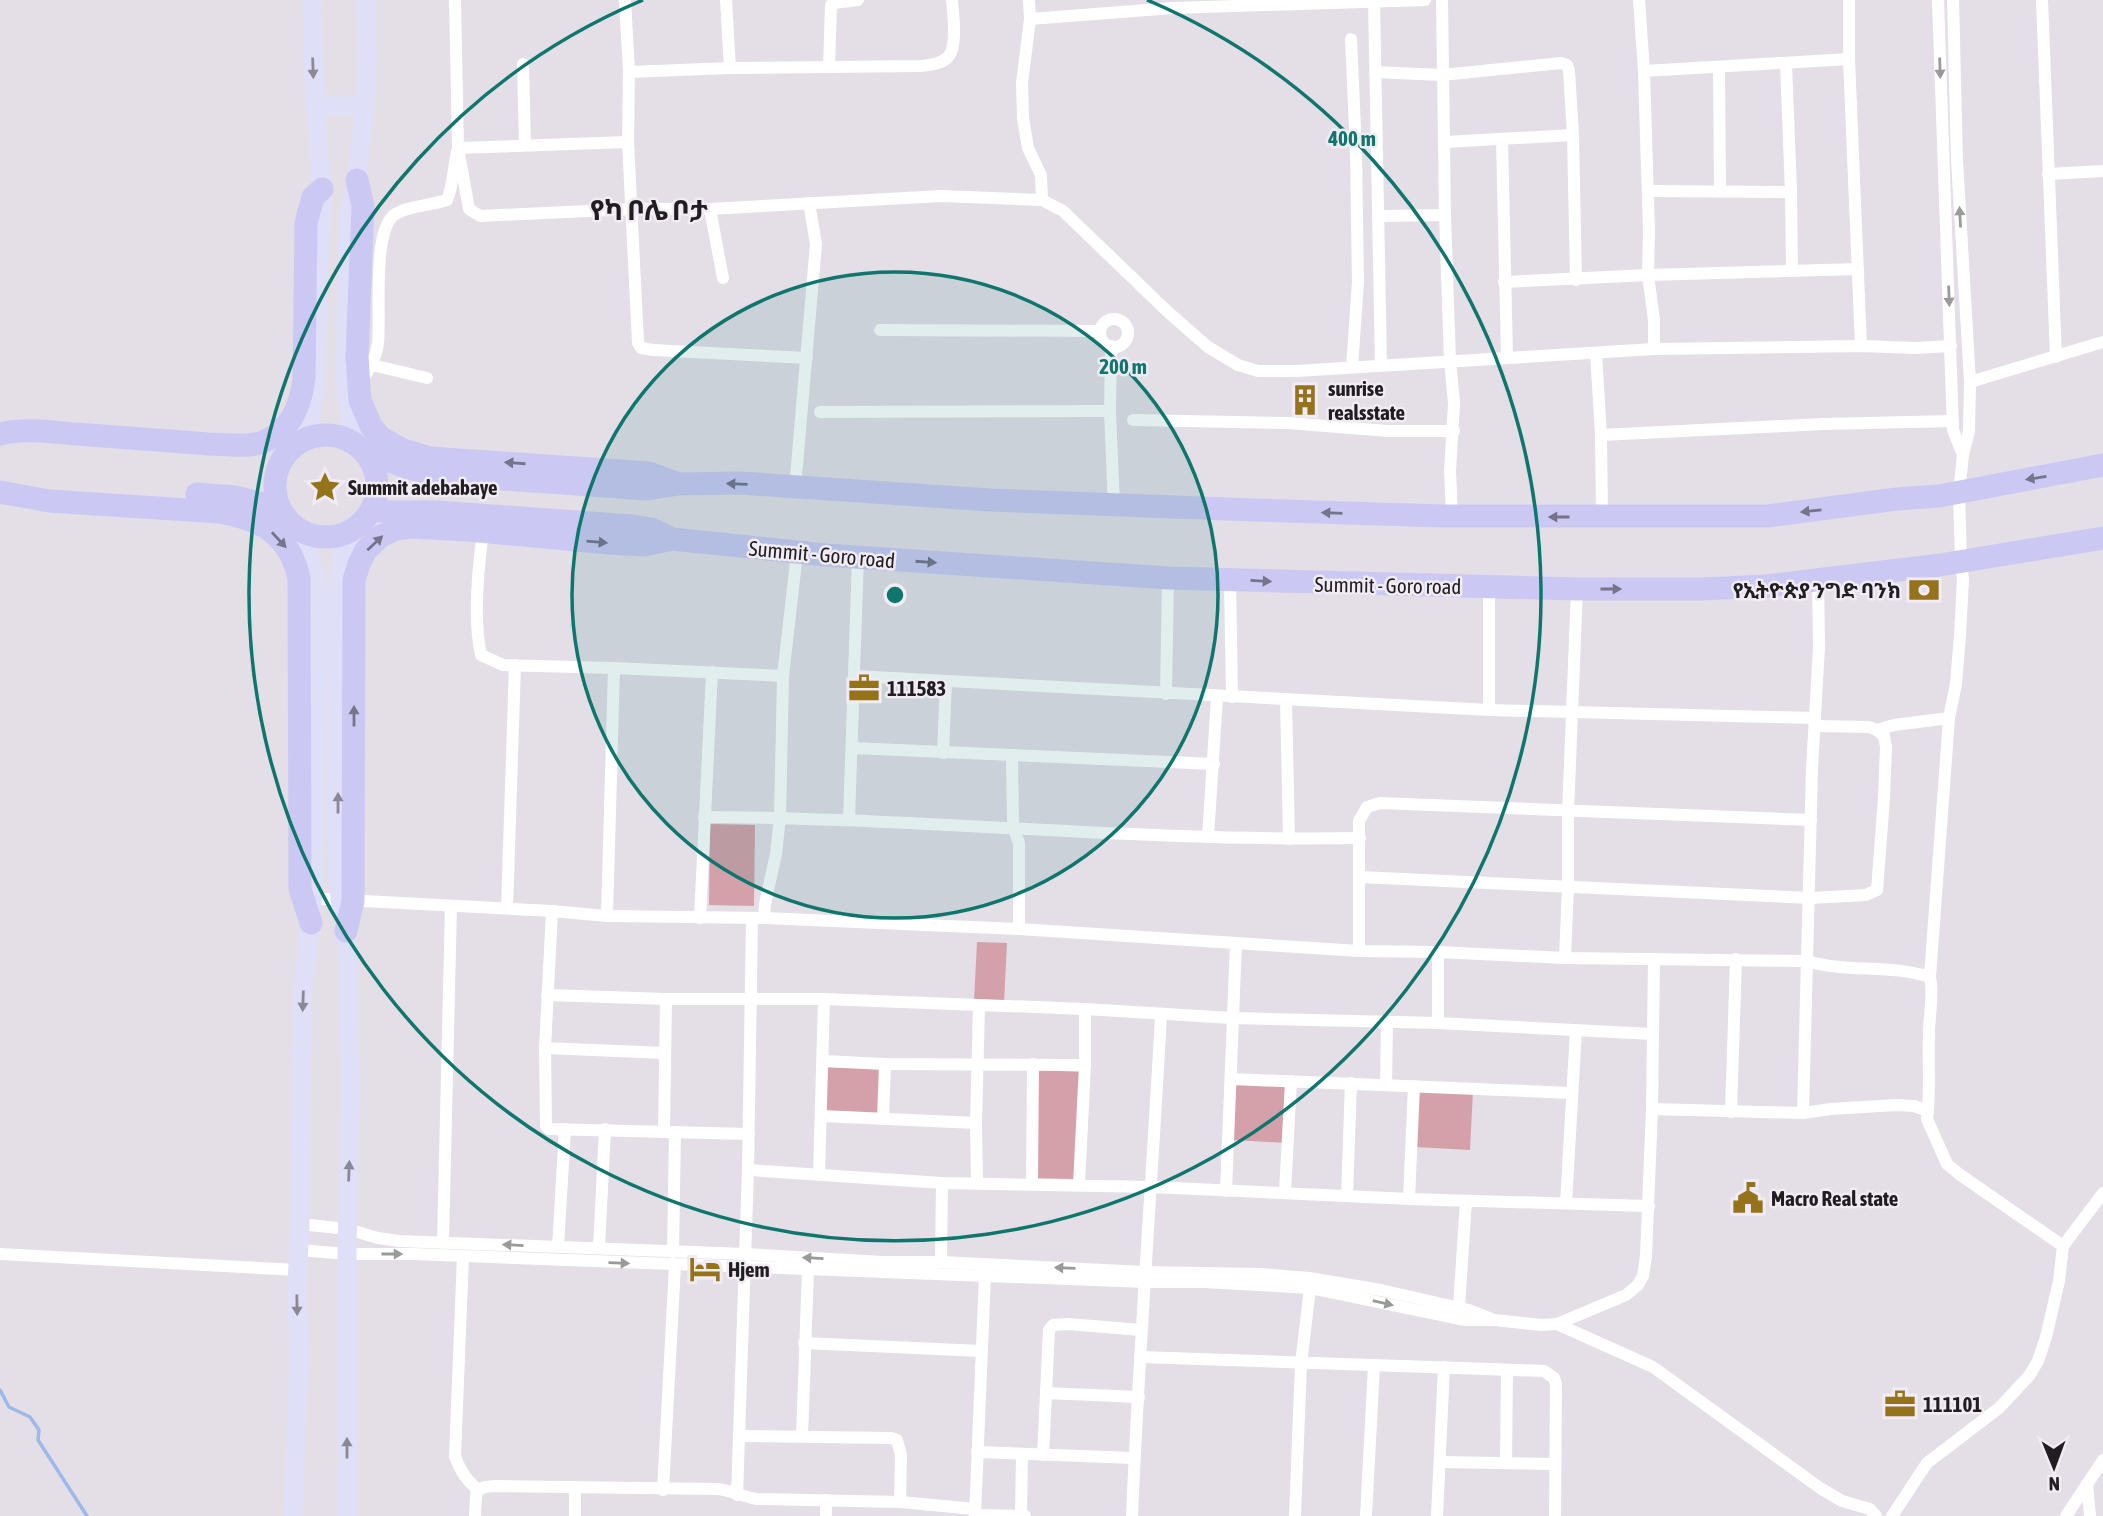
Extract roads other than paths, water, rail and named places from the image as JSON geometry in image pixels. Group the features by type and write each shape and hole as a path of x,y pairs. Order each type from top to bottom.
{"highway":[{"path":"357,180 363,206 357,345 358,386 360,400 371,426 380,436 391,444 430,458 649,473 679,484"},
{"path":"0,437 27,431 238,445 261,443 275,436 297,411 302,396 306,223 313,197 322,189"},
{"path":"0,437 167,454 232,457 295,447 323,435 344,438 408,468 433,474 647,489 679,484 740,484 1114,506 1452,516 1768,516 1959,493 2103,465"},
{"path":"295,447 279,466 275,480 279,508 288,521 300,531 312,536 337,537 362,523 372,510 377,495 378,480 374,465 360,447"},
{"path":"0,486 75,487 235,497 279,508"},
{"path":"0,492 49,501 220,512 247,517 265,526 282,541 297,568 299,578 300,889 307,899 311,923"},
{"path":"372,510 632,526 651,529 672,539"},
{"path":"346,931 354,580 366,550 381,536 396,529 411,527 621,544 645,545 672,539"},
{"name":"Summit - Goro road","path":"672,539 797,553 1018,570 1168,578 1577,589 1701,589 1818,580 2103,538"}],"main road":[{"path":"295,447 310,421 315,390 322,189 315,106 312,0"},
{"path":"360,447 345,386 345,360 348,217 357,180 365,106 366,0"},
{"path":"315,106 365,106"},
{"path":"300,531 314,573 318,598 307,899"},
{"path":"346,901 338,885 336,593 348,533"},
{"path":"293,1516 299,1359 302,1000 311,923"},
{"path":"346,931 351,1105 347,1229 347,1516"}],"street":[{"path":"454,0 458,148 469,209 480,216 941,197 1042,200 1063,211 1168,312 1209,347 1238,365 1258,371 1654,349 1951,346"},
{"path":"625,0 629,72 628,142 638,343 641,348 807,358"},
{"path":"726,0 730,68"},
{"path":"829,67 831,5 858,0"},
{"path":"629,72 936,64 949,57 954,44 952,0"},
{"path":"1029,0 1030,19 1022,83 1023,118 1028,148 1041,175 1042,200"},
{"path":"1030,19 1173,4 1425,0"},
{"path":"1442,0 1445,215 1454,403 1450,471 1452,516"},
{"path":"1639,0 1648,191 1648,275 1654,320 1654,349"},
{"path":"1849,0 1861,346"},
{"path":"1938,0 1953,430 1963,455"},
{"path":"1953,0 1957,160 1970,382 1969,431 1963,455 1959,493 1963,580 1956,684 1949,718 1930,977 1927,1119 1947,1164 2063,1246"},
{"path":"2042,0 2056,357"},
{"path":"1374,1 1381,365"},
{"path":"1352,39 1358,282 1352,367"},
{"path":"1644,71 1849,59"},
{"path":"1375,72 1442,75 1562,63 1567,65 1573,135 1576,280"},
{"path":"523,64 525,145"},
{"path":"1786,64 1792,270"},
{"path":"1719,68 1720,191"},
{"path":"1445,142 1573,135"},
{"path":"1502,139 1507,357"},
{"path":"458,148 628,142"},
{"path":"358,386 373,365 378,344 379,273 388,224 394,215 401,211 447,200 452,190 452,175 458,148"},
{"path":"2048,174 2103,171"},
{"path":"1648,191 1791,192"},
{"path":"795,488 816,244 809,203"},
{"path":"710,208 723,278"},
{"path":"1378,216 1445,215"},
{"path":"1504,282 1858,269"},
{"path":"1110,319 1118,319 1128,328 1128,336 1118,346 1111,346 1104,343 1100,331 1110,319"},
{"path":"880,330 1100,331"},
{"path":"1970,382 2103,342"},
{"path":"1111,346 1110,411 1114,506"},
{"path":"1596,353 1602,517"},
{"path":"373,365 427,378"},
{"path":"820,412 1110,411"},
{"path":"1133,420 1288,423 1388,431 1454,431"},
{"path":"1601,435 1823,424 1953,421"},
{"path":"483,532 477,631 481,655 503,665 783,676"},
{"path":"737,1495 752,999 758,918 765,904 776,854 780,817 783,676 797,553"},
{"path":"849,820 858,557"},
{"path":"1166,694 1168,578"},
{"path":"1230,579 1232,697"},
{"path":"1802,1113 1819,648 1818,580"},
{"path":"1489,587 1489,710"},
{"path":"1565,958 1577,589"},
{"path":"507,908 515,665"},
{"path":"607,916 614,668"},
{"path":"700,918 712,672"},
{"path":"855,676 1217,697 1815,722 1877,730 1894,725 1949,718"},
{"path":"943,753 946,681"},
{"path":"1208,837 1217,697"},
{"path":"1286,699 1289,839"},
{"path":"1360,877 1810,898 1866,895 1877,890 1886,747 1884,736 1877,730"},
{"path":"853,748 1214,764"},
{"path":"1012,756 1013,827 1019,843 1019,929"},
{"path":"1359,951 1359,821 1367,807 1380,803 1811,820"},
{"path":"704,817 780,817 1208,837 1360,838"},
{"path":"307,899 507,908 607,916 758,918 1019,929 1359,951 1565,958 1807,961 1827,966 1898,970 1930,977"},
{"path":"443,1242 451,906"},
{"path":"551,911 545,1048 545,1126 549,1129 748,1134"},
{"path":"1226,1191 1236,943"},
{"path":"1437,952 1438,1023"},
{"path":"299,1250 347,1254 941,1262 1310,1288 1464,1320 1558,1324 1626,1295 1638,1285 1643,1276 1652,1110 1654,959"},
{"path":"1731,1112 1736,959"},
{"path":"547,995 666,999 824,999 1653,1034"},
{"path":"663,1490 674,1258 665,1053 666,999"},
{"path":"819,1174 824,999"},
{"path":"977,1182 979,1006"},
{"path":"1079,1184 1085,1009"},
{"path":"1132,1516 1133,1458 1139,1398 1161,1015"},
{"path":"1386,1085 1387,1022"},
{"path":"1566,1203 1576,1030"},
{"path":"545,1048 665,1053"},
{"path":"823,1061 1085,1065"},
{"path":"883,1119 885,1064"},
{"path":"1032,1183 1033,1064"},
{"path":"1231,1079 1572,1093"},
{"path":"1285,1192 1291,1081"},
{"path":"1347,1196 1351,1083"},
{"path":"1409,1199 1414,1086"},
{"path":"1652,1110 1802,1113 1896,1105 1914,1106 1928,1111"},
{"path":"821,1116 976,1123"},
{"path":"558,1247 565,1129"},
{"path":"600,1248 605,1129"},
{"path":"748,1170 942,1183 1079,1184 1409,1199 1648,1206"},
{"path":"941,1262 942,1183"},
{"path":"1892,1516 1927,1463 1999,1408 2029,1376 2038,1361 2059,1282 2063,1246 2103,1193"},
{"path":"1459,1307 1466,1201"},
{"path":"300,1224 347,1229 378,1238 600,1248 674,1258"},
{"path":"0,1254 298,1270"},
{"path":"463,1256 455,1456 460,1472 478,1490"},
{"path":"745,1260 808,1270 985,1275 1144,1277 1261,1274 1309,1278 1381,1290 1459,1307 1495,1320"},
{"path":"802,1436 808,1270"},
{"path":"975,1513 985,1275"},
{"path":"1295,1516 1301,1364 1310,1288"},
{"path":"1042,1455 1049,1330 1053,1325 1068,1324 1141,1330"},
{"path":"1558,1324 1653,1367 1820,1488 1842,1501 1870,1509 1876,1516"},
{"path":"804,1343 981,1352"},
{"path":"1140,1357 1544,1371 1554,1378 1557,1396 1555,1516"},
{"path":"1366,1516 1374,1366"},
{"path":"1437,1516 1444,1367"},
{"path":"1506,1462 1507,1370"},
{"path":"1046,1393 1139,1398"},
{"path":"739,1436 897,1440 901,1455 900,1502"},
{"path":"977,1452 1133,1458"},
{"path":"475,1516 478,1490 496,1486 727,1490 757,1499 900,1502 975,1513 1022,1516 1022,1454"},
{"path":"2066,1516 2103,1460"},
{"path":"1440,1462 1555,1464"},
{"path":"2087,1484 2090,1516"},
{"path":"575,1488 575,1516"},
{"path":"826,1500 826,1516"}],"waterway":[{"path":"0,1390 9,1407 30,1417 39,1430 38,1440 87,1516"}],"place":[{"name":"sunrise realsstate","path":"1305,400"},
{"name":"Summit adebabaye","path":"325,487"},
{"name":"የኢትዮጵያ ንግድ ባንክ","path":"1924,590"},
{"name":"111583","path":"864,688"},
{"name":"Macro Real state","path":"1748,1198"},
{"name":"Hjem","path":"705,1269"},
{"name":"111101","path":"1900,1404"}],"district":[{"name":"የካ ቦሌ ቦታ","path":"649,210"}]}
